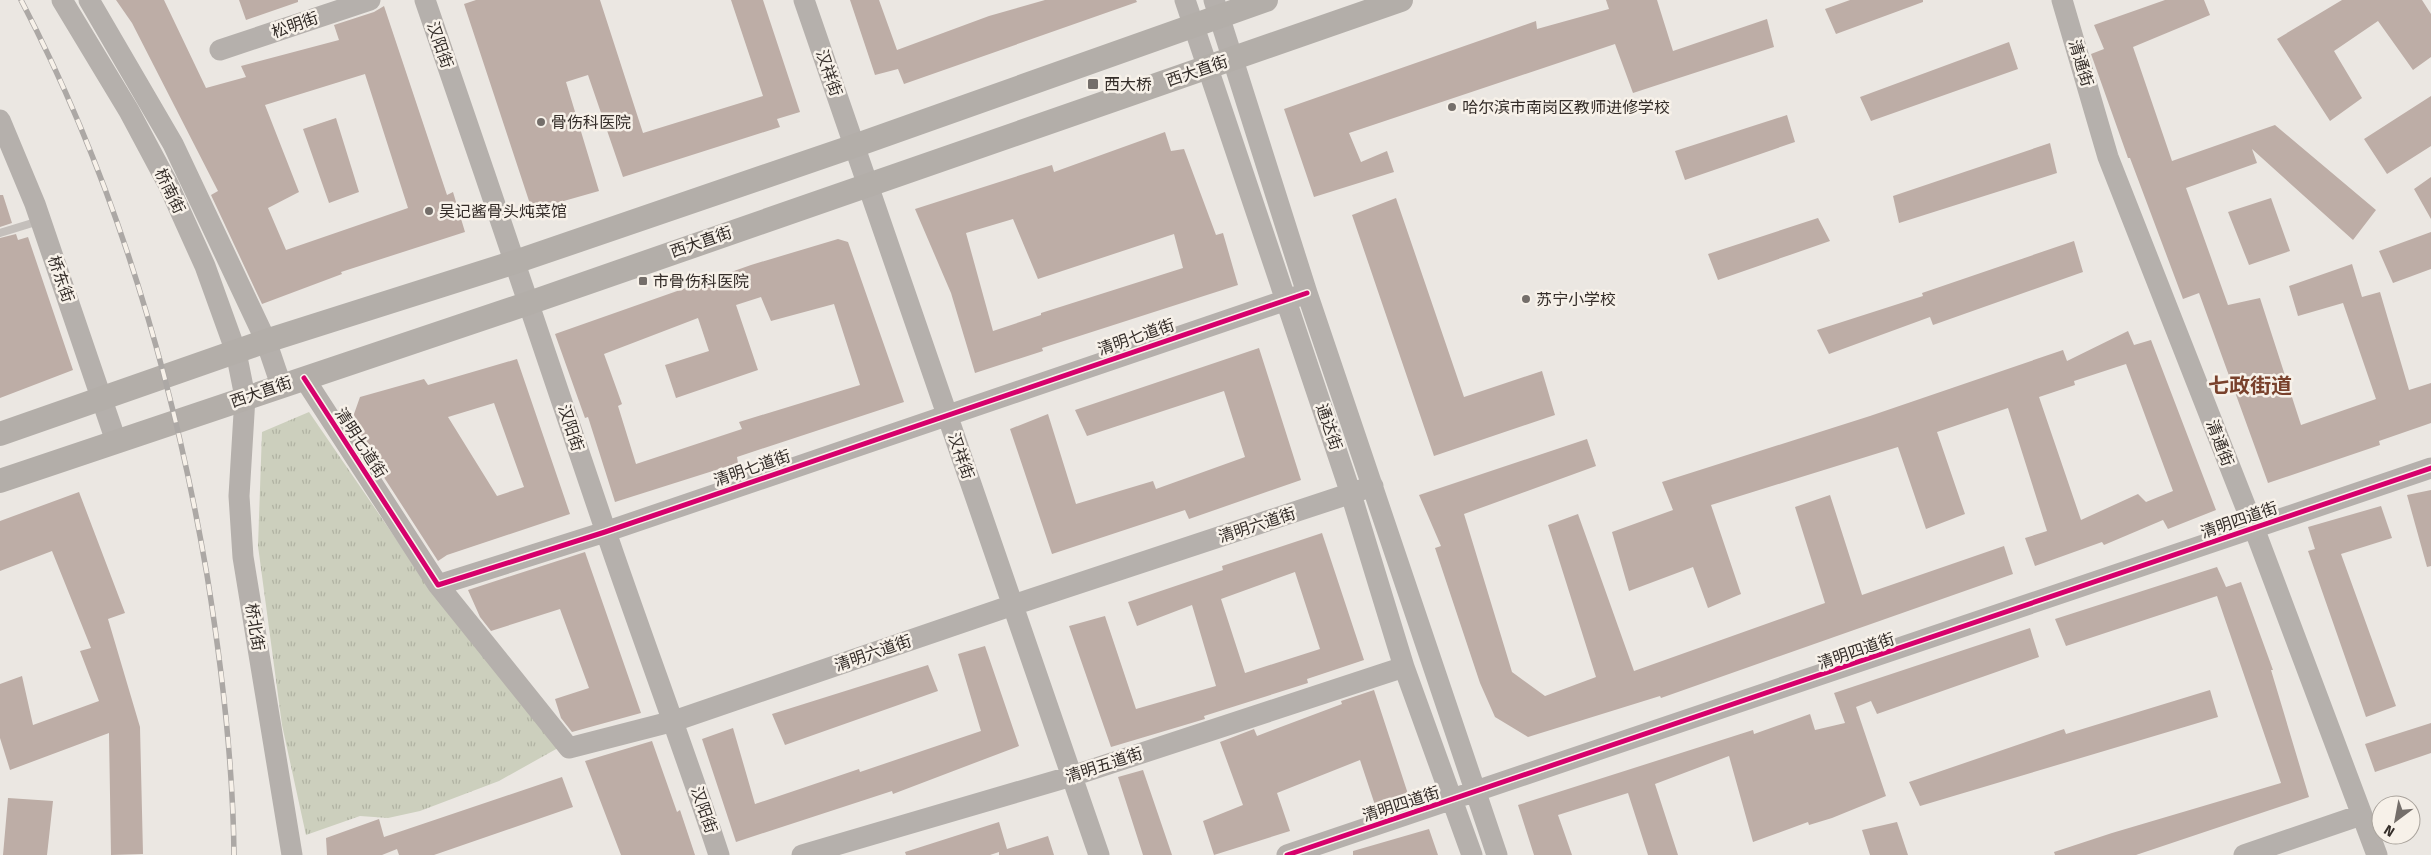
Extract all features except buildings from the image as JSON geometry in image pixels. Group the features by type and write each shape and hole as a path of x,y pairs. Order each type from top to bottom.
{"main road":[{"path":"0,434 266,341 515,262 1194,27 1217,8 1266,0"},
{"name":"西大直街","path":"0,481 281,385 530,303 867,184 1401,0"}],"street":[{"name":"桥南街","path":"62,0 129,111 168,184 205,266 226,355 234,401"},
{"name":"桥南街","path":"89,0 173,144 266,341 281,385"},
{"name":"松明街","path":"220,50 370,0"},
{"name":"汉阳街","path":"425,0 530,303 605,532 674,721 720,855"},
{"name":"汉祥街","path":"804,0 1099,855"},
{"name":"通达街","path":"1185,0 1351,494 1404,667 1454,800 1472,855"},
{"name":"清通街","path":"2062,0 2108,157 2254,528 2376,855"},
{"name":"通达街","path":"1217,8 1307,293 1497,855"},
{"name":"桥东街","path":"0,120 107,398 116,441"},
{"name":"清明七道街","path":"304,378 438,584 605,532 1307,293"},
{"name":"桥北街","path":"234,401 243,557 292,855"},
{"name":"清明四道街","path":"1288,855 2431,468"},
{"name":"清明六道街","path":"438,584 569,748 674,721 1373,486"},
{"name":"清明五道街","path":"802,855 1072,776 1404,667"},
{"path":"2244,855 2361,815"}],"lane":[{"path":"0,233 40,220"}],"green space":[{"path":"309,412 431,590 558,748 499,781 420,811 388,818 360,816 306,835 282,725 258,546 262,432"}],"railway":[{"path":"21,0 55,68 85,138 112,209 158,353 177,427 207,575 217,645 229,750 234,855"}],"cycle path":[{"path":"304,378 438,585 605,532 1307,293"},
{"path":"1287,855 2431,468"}],"place":[{"name":"西大桥","path":"1093,84"},
{"name":"哈尔滨市南岗区教师进修学校","path":"1452,107"},
{"name":"骨伤科医院","path":"541,122"},
{"name":"吴记酱骨头炖菜馆","path":"429,211"},
{"name":"市骨伤科医院","path":"643,281"},
{"name":"苏宁小学校","path":"1526,299"}],"district":[{"name":"七政街道","path":"2250,386"}]}
